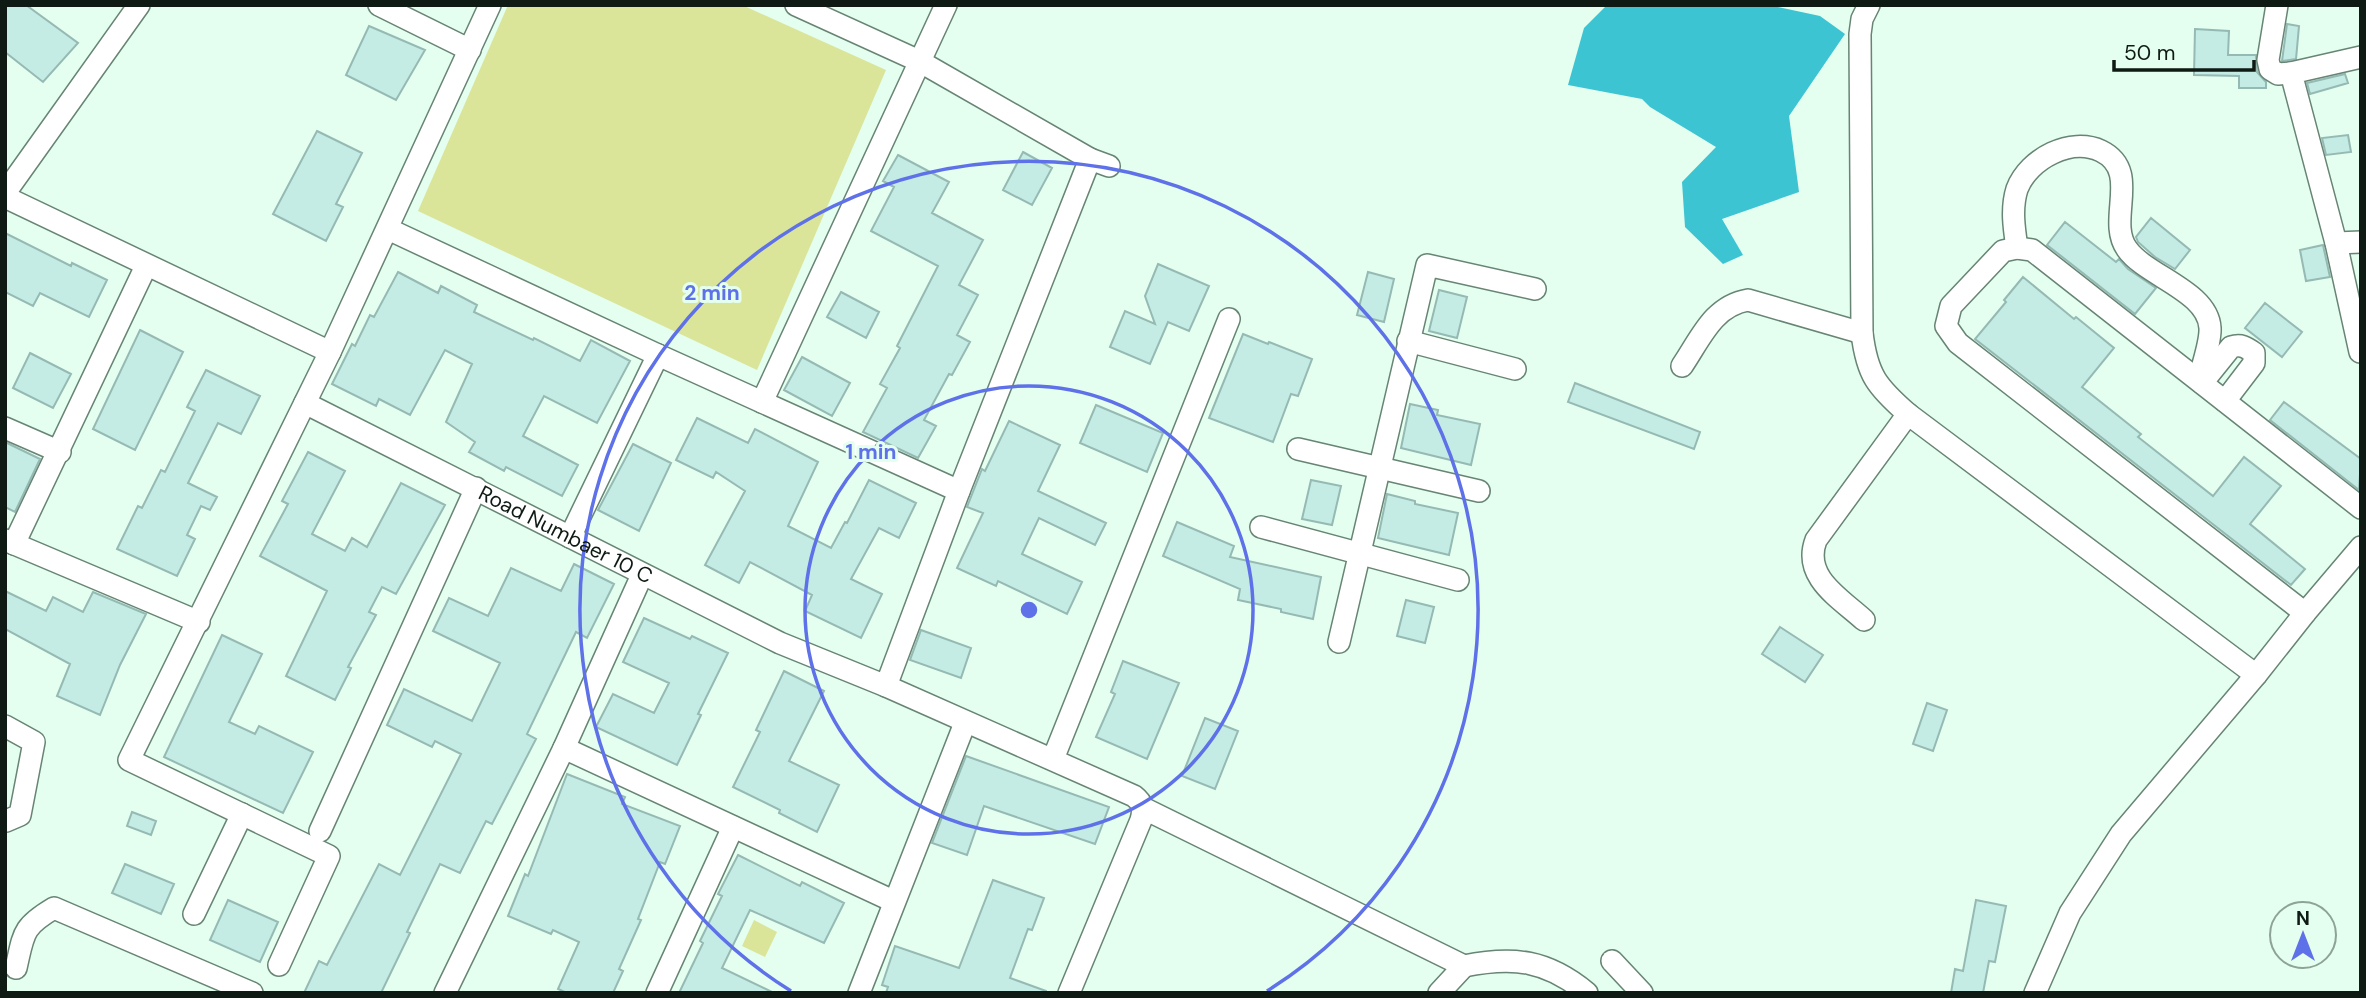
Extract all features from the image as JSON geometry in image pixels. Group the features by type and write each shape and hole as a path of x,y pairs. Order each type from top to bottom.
{"street":[{"path":"139,5 5,195 146,266 330,352"},
{"path":"379,5 470,50"},
{"path":"279,965 329,856 129,760 330,352 490,5"},
{"path":"796,5 919,61 1100,162 959,491 886,686"},
{"path":"762,402 946,5"},
{"path":"1870,5 1862,19 1860,34 1862,333 1867,367 1873,378 1892,401 1908,414 2256,675"},
{"path":"2277,5 2268,60 2270,69 2278,74 2361,57"},
{"path":"2291,73 2336,243 2360,352"},
{"path":"2017,248 2014,207 2018,187 2028,173 2047,156 2063,148 2080,146 2102,152 2117,166 2122,180 2119,227 2122,242 2138,261 2190,295 2206,314 2210,335 2200,382"},
{"path":"388,229 959,491"},
{"path":"2336,243 2361,242"},
{"path":"2305,612 1958,343 1946,326 1951,306 2003,251 2017,248 2032,250 2361,508"},
{"path":"1339,642 1427,265 1535,289"},
{"path":"146,266 60,452 10,542 199,622"},
{"path":"1682,366 1714,317 1733,303 1748,300 1862,333"},
{"path":"1054,759 1230,319"},
{"path":"1408,341 1515,369"},
{"path":"2200,382 2231,347 2238,345 2248,348 2254,354 2254,363 2225,401"},
{"path":"569,537 658,355"},
{"name":"Road Numbaer 10 C","path":"305,403 780,643 886,686 1135,796 1143,808 1464,966"},
{"path":"1864,620 1820,579 1814,570 1811,553 1816,540 1908,414"},
{"path":"5,428 60,452"},
{"path":"1298,449 1479,491"},
{"path":"320,831 476,488"},
{"path":"1261,527 1458,580"},
{"path":"2035,993 2070,913 2121,834 2361,547"},
{"path":"445,993 564,747 642,575"},
{"path":"859,993 965,723"},
{"path":"5,726 34,742 20,814 6,821"},
{"path":"564,747 893,901"},
{"path":"1069,993 1141,820 1143,808"},
{"path":"194,914 242,814"},
{"path":"657,993 733,827"},
{"path":"16,968 22,941 31,922 54,908 252,993"},
{"path":"1439,993 1464,966 1491,960 1514,960 1545,966 1587,993"},
{"path":"1612,961 1643,993"}],"green space":[{"path":"508,5 742,5 886,70 757,370 418,211"},
{"path":"754,920 777,932 765,957 742,946"}],"water":[{"path":"1607,5 1768,5 1820,16 1845,34 1789,116 1799,192 1722,219 1743,255 1723,264 1685,227 1682,182 1716,147 1650,107 1642,99 1568,85 1584,28"}],"building":[{"path":"5,5 26,5 78,43 43,82 5,52"},
{"path":"2287,24 2299,26 2296,59 2282,61"},
{"path":"369,26 425,50 396,100 346,75"},
{"path":"2195,29 2229,31 2228,55 2256,55 2257,72 2266,82 2266,88 2239,88 2239,76 2194,75"},
{"path":"2345,74 2348,83 2310,94 2307,83"},
{"path":"317,131 362,153 336,204 343,207 326,241 273,214"},
{"path":"2348,135 2351,152 2326,155 2322,138"},
{"path":"1023,152 1052,168 1032,205 1003,190"},
{"path":"898,155 949,182 932,213 983,240 959,285 978,295 957,335 970,342 924,420 936,426 918,458 863,432 887,388 880,384 900,348 897,346 938,266 871,231 894,187 883,181"},
{"path":"2151,218 2190,250 2175,269 2138,242 2136,237"},
{"path":"2065,222 2116,262 2119,259 2128,269 2156,288 2135,314 2047,245"},
{"path":"5,233 71,266 72,263 107,280 89,317 40,293 33,306 5,292"},
{"path":"2323,245 2330,277 2306,281 2300,250"},
{"path":"1158,264 1209,286 1189,331 1168,322 1150,364 1110,347 1125,311 1155,324 1145,296"},
{"path":"398,272 438,293 441,286 477,305 474,312 580,361 591,340 630,361 597,423 544,396 523,436 578,465 562,496 506,467 504,471 469,452 475,442 446,422 472,364 445,350 410,415 379,399 376,406 332,384 352,344 355,346 370,315 374,317"},
{"path":"1368,272 1394,279 1384,322 1357,315"},
{"path":"2023,277 2114,348 2082,387 2141,434 2138,437 2213,496 2244,457 2281,486 2250,524 2305,569 2291,585 1975,339"},
{"path":"1439,290 1467,297 1457,338 1429,331"},
{"path":"841,292 879,312 866,338 827,317"},
{"path":"2265,303 2302,332 2282,357 2245,328"},
{"path":"140,330 183,352 135,450 93,429"},
{"path":"1243,334 1312,359 1298,396 1291,394 1273,442 1209,418"},
{"path":"30,353 71,374 53,408 13,388"},
{"path":"802,357 850,383 832,416 784,390"},
{"path":"206,370 260,396 241,434 218,423 188,483 217,497 210,510 201,506 187,535 195,539 177,576 117,549 138,506 142,508 161,470 165,472 195,411 187,407"},
{"path":"1575,383 1700,432 1694,449 1568,402"},
{"path":"2284,402 2361,459 2359,490 2270,420"},
{"path":"1410,404 1438,410 1437,415 1480,424 1471,465 1401,448"},
{"path":"1096,405 1163,433 1147,472 1080,443"},
{"path":"697,418 748,443 755,429 818,462 788,526 831,548 869,480 916,503 899,538 879,528 851,579 882,594 861,638 805,611 812,595 750,562 739,583 705,565 745,491 716,472 713,478 676,460"},
{"path":"1009,421 1060,445 1038,491 1106,523 1095,545 1039,518 1022,554 1082,582 1067,614 998,581 996,586 957,568 983,513 967,507 982,469 985,471"},
{"path":"5,442 40,459 15,512 5,507"},
{"path":"633,444 671,463 639,531 598,510"},
{"path":"308,452 345,471 312,534 345,551 352,538 367,547 401,483 445,505 396,594 382,587 369,612 376,615 348,667 351,668 335,700 286,676 327,591 260,556 288,504 282,501"},
{"path":"1311,480 1341,486 1332,525 1302,519"},
{"path":"1387,494 1415,501 1415,504 1458,513 1449,555 1378,538"},
{"path":"1177,522 1234,546 1230,557 1321,577 1313,619 1238,600 1240,589 1163,556"},
{"path":"574,564 614,584 587,638 576,632 527,734 536,739 492,824 486,821 460,873 440,864 381,993 304,993 319,961 327,965 379,864 400,875 461,754 435,741 432,747 387,725 404,689 472,721 500,663 433,631 449,598 488,616 511,568 561,591"},
{"path":"5,591 46,611 53,597 83,612 93,592 146,614 120,665 100,715 57,696 70,664 5,629"},
{"path":"1406,600 1434,607 1425,643 1397,636"},
{"path":"644,618 728,653 677,765 596,727 613,694 654,713 669,683 623,662"},
{"path":"1780,627 1823,655 1805,682 1762,654"},
{"path":"921,630 971,648 961,678 910,660"},
{"path":"222,635 262,654 229,722 255,734 259,726 313,752 283,813 164,757"},
{"path":"1123,661 1179,683 1147,759 1096,737 1115,694 1111,692"},
{"path":"784,671 824,691 789,761 839,785 817,832 733,787 760,732 756,730"},
{"path":"1927,703 1947,710 1933,751 1913,744"},
{"path":"1205,718 1238,731 1215,789 1182,776"},
{"path":"966,756 1109,807 1095,844 984,806 967,855 932,843"},
{"path":"567,774 625,797 622,804 680,826 665,864 660,862 638,919 641,920 619,969 623,971 613,993 567,993 558,989 579,942 553,930 551,934 508,916 525,874 528,876"},
{"path":"132,812 156,821 151,835 127,826"},
{"path":"738,855 800,886 802,882 844,903 824,943 750,910 722,968 774,993 679,993 722,896 718,894"},
{"path":"125,864 174,884 161,914 112,893"},
{"path":"993,880 1044,898 1032,930 1028,929 1010,978 1046,993 886,993 888,987 882,985 895,946 959,968"},
{"path":"228,900 278,922 260,962 210,940"},
{"path":"1976,900 2006,906 1995,962 1989,961 1983,993 1951,993 1955,969 1963,971"}]}
